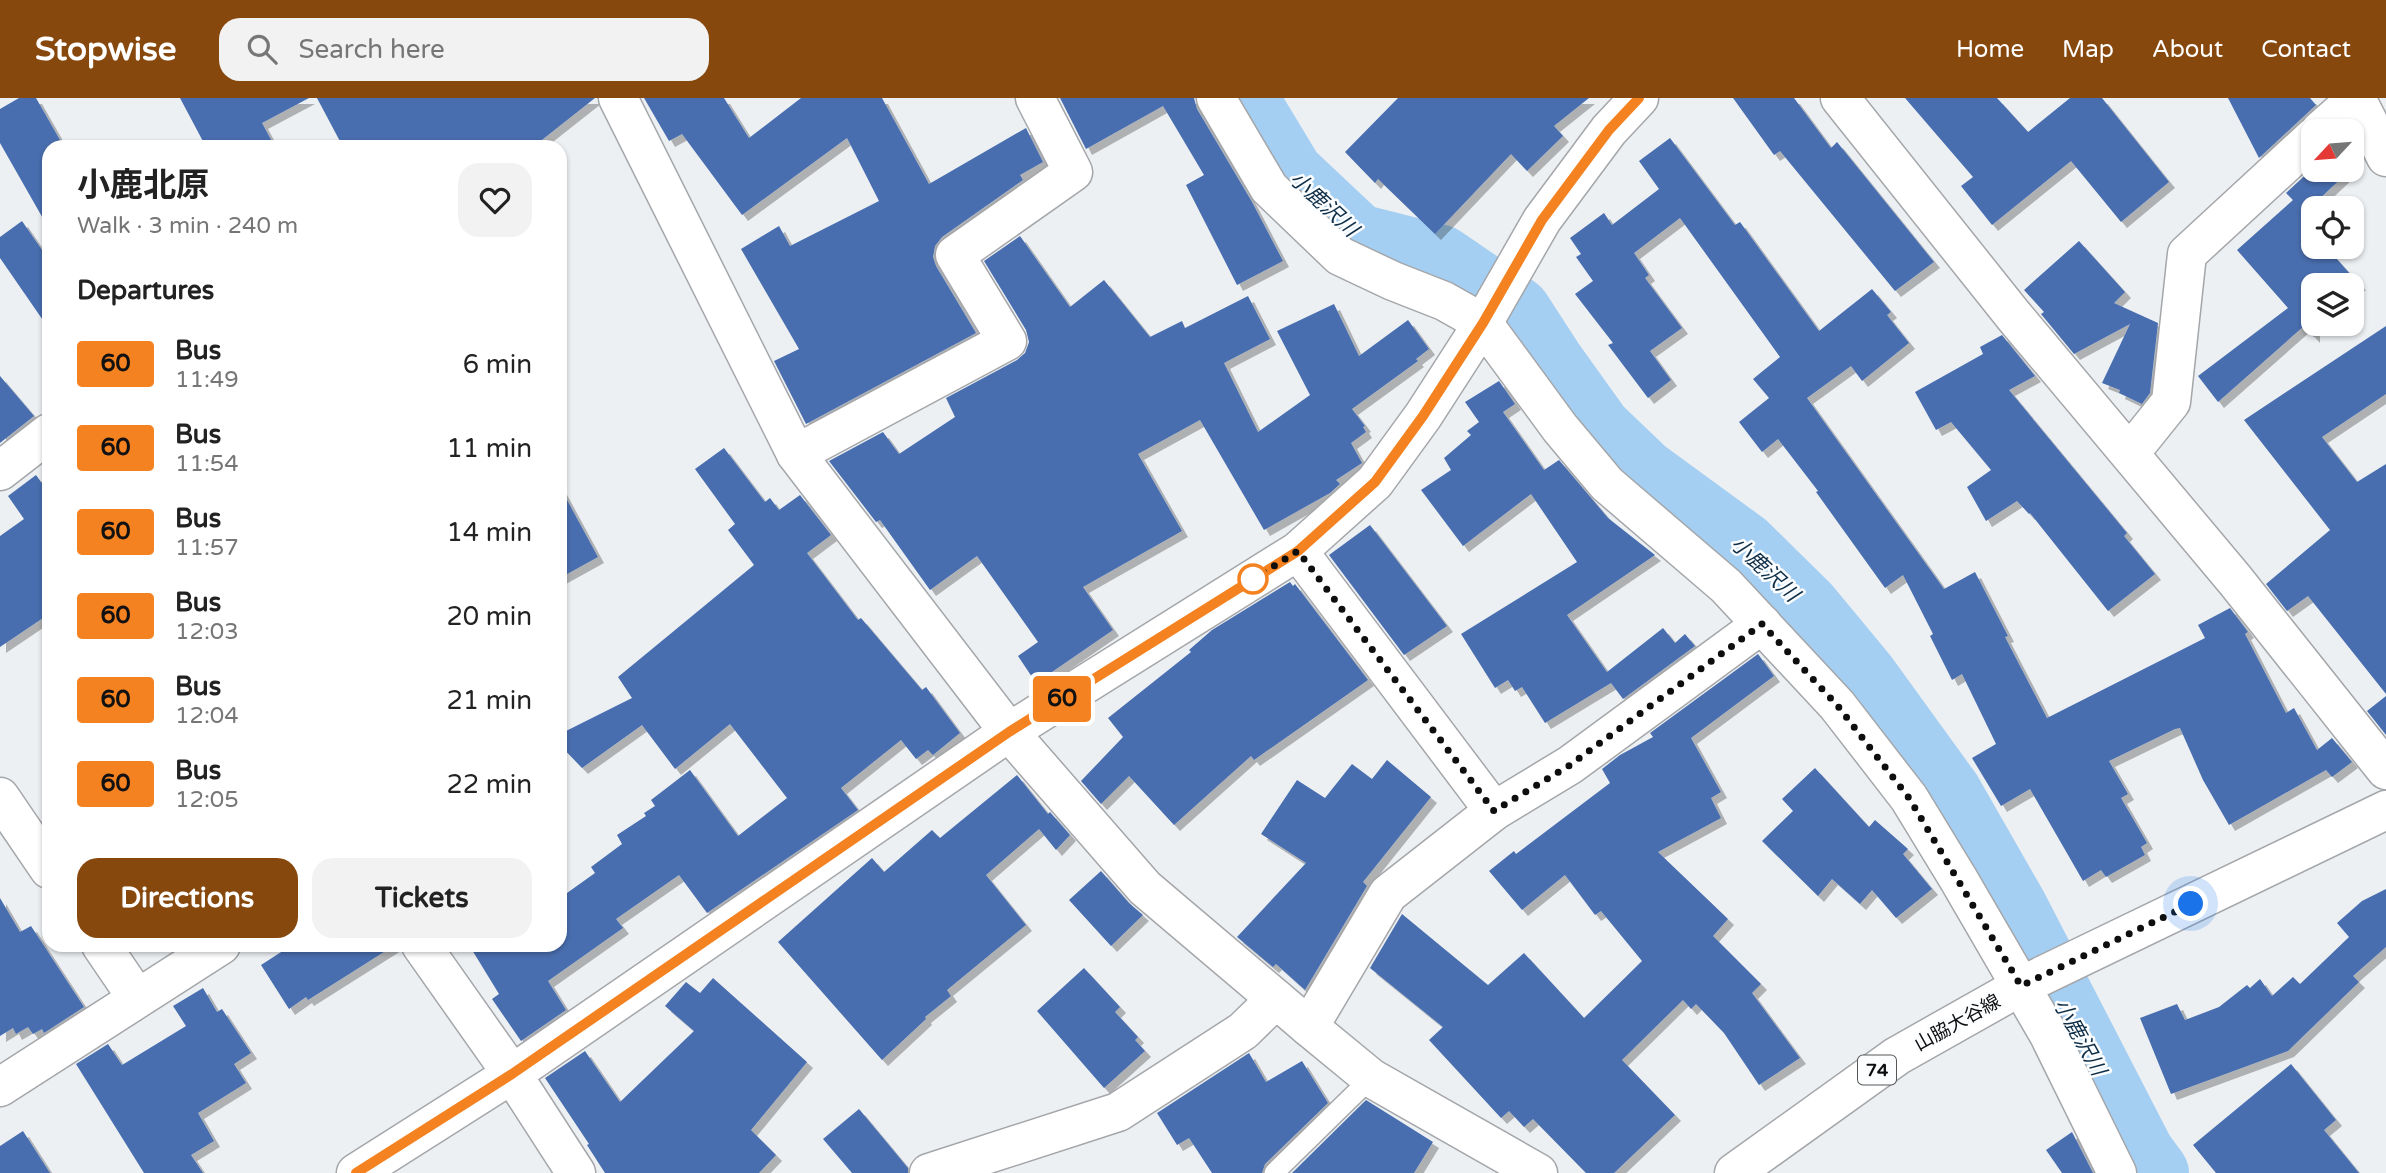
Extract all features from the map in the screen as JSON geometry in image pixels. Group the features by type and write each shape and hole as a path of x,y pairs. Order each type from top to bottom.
{"street":[{"path":"618,98 796,454 1009,732 1145,888 1309,1027 1371,1078 1538,1173"},
{"path":"796,454 1007,341 955,255 1073,172 1035,98"},
{"path":"1216,98 1269,188 1340,256 1444,301 1483,323 1560,428 1607,484 1726,586 1837,705 1909,798 2025,984 2117,1173"},
{"path":"356,1173 512,1074 1009,732 1298,551 1375,482 1423,416 1483,323 1542,220 1609,130 1639,98"},
{"path":"1840,98 2386,770"},
{"path":"2333,119 2356,98 2386,157"},
{"path":"2130,453 2171,401 2187,254 2301,149"},
{"path":"0,471 42,438"},
{"path":"1298,551 1494,811"},
{"path":"1309,1027 1388,894 1494,811 1570,765 1762,624"},
{"path":"0,797 42,859"},
{"name":"山脇大谷線","path":"1734,1173 1897,1056 2025,984 2384,818"},
{"path":"106,952 137,998"},
{"path":"0,1087 210,952"},
{"path":"426,952 512,1074 576,1173"},
{"path":"929,1173 1118,1112 1243,1031 1276,999"}],"lane":[{"path":"1274,1173 1371,1078"}],"building":[{"path":"19,98 36,98 60,140 42,140 42,217 0,143 0,109"},
{"path":"180,98 309,98 262,123 271,140 202,140"},
{"path":"317,98 595,98 542,140 339,140"},
{"path":"644,98 724,98 749,138 801,98 882,98 929,184 1026,128 1043,162 1020,175 1023,180 942,237 935,246 933,257 936,266 976,333 806,424 774,361 799,349 741,249 779,226 790,246 879,201 847,138 742,215 682,134 669,141"},
{"path":"1060,98 1194,98 1197,109 1283,261 1237,285 1186,185 1204,175 1163,106 1086,149"},
{"path":"1398,98 1589,98 1554,126 1563,136 1527,171 1511,154 1435,234 1378,179 1375,183 1345,152"},
{"path":"1733,98 1794,98 1831,148 1837,142 1934,262 1895,291 1780,151 1774,155"},
{"path":"1905,98 1997,98 2028,132 2070,98 2102,98 2169,182 2121,222 2071,161 1992,225 1961,186 1973,177"},
{"path":"2228,98 2310,98 2316,105 2259,158"},
{"path":"1670,138 1735,225 1740,222 1819,331 1872,289 1891,312 1887,315 1909,343 1862,381 1851,366 1807,398 1944,589 1975,572 2047,718 2205,638 2198,625 2230,608 2248,632 2245,634 2286,713 2294,708 2317,750 2332,738 2352,762 2332,777 2326,770 2229,825 2203,780 2180,728 2175,729 2109,761 2128,794 2121,798 2147,843 2141,847 2145,855 2106,877 2101,870 2083,881 2030,789 2001,806 1972,758 1996,744 1962,674 1952,680 1930,636 1933,634 1903,575 1885,588 1816,492 1818,491 1778,439 1762,452 1739,422 1769,398 1753,379 1780,357 1680,218 1634,253 1649,275 1645,278 1682,328 1650,351 1671,380 1648,398 1608,345 1613,343 1575,294 1593,281 1576,257 1581,254 1570,238 1604,213 1612,225 1659,189 1639,161"},
{"path":"2301,179 2301,182 2337,182 2322,196 2301,196 2301,259 2337,259 2349,273 2301,273 2301,329 2218,402 2198,376 2288,308 2237,250 2293,200 2286,193"},
{"path":"22,221 42,250 42,319 0,258 0,237"},
{"path":"1020,236 1070,307 1104,280 1150,337 1182,321 1185,328 1248,296 1270,339 1224,363 1258,432 1310,395 1277,331 1334,304 1359,356 1408,320 1429,349 1416,359 1418,361 1352,409 1365,426 1363,427 1366,432 1351,443 1362,463 1336,480 1340,484 1330,493 1264,530 1200,420 1138,454 1182,531 1083,587 1113,630 1036,683 1018,656 1038,642 977,556 930,590 880,520 876,522 829,461 883,432 899,454 955,417 946,398 1017,360 1025,353 1029,342 1026,330 984,261"},
{"path":"2079,241 2125,292 2114,303 2158,323 2150,393 2142,404 2119,393 2120,390 2102,383 2130,324 2074,354 2041,314 2044,312 2024,290"},
{"path":"2386,326 2386,394 2322,437 2357,482 2386,464 2386,694 2308,596 2287,611 2266,584 2330,530 2244,420"},
{"path":"2002,335 2035,376 2009,390 2127,533 2124,536 2155,574 2108,611 2030,513 2017,501 1986,521 1967,487 1991,470 1951,422 1936,430 1915,392 1983,354 1980,347"},
{"path":"0,376 34,416 0,443"},
{"path":"1499,381 1515,404 1503,412 1544,470 1559,460 1608,518 1655,555 1567,615 1607,672 1663,628 1675,643 1685,634 1695,646 1623,699 1611,683 1545,723 1522,687 1515,691 1508,680 1495,688 1461,634 1577,562 1531,494 1463,546 1421,490 1451,470 1444,458 1471,435 1467,431 1479,422 1465,402"},
{"path":"724,448 765,502 770,498 779,510 800,495 831,535 807,553 858,620 861,618 922,690 926,687 960,733 933,755 928,750 916,759 901,740 841,788 858,810 707,913 679,875 616,919 623,928 548,981 566,1010 521,1041 492,999 499,994 473,952 567,952 567,893 595,873 591,867 622,844 617,835 646,816 644,813 655,806 651,800 690,770 738,836 787,798 730,724 675,769 642,725 582,768 567,752 567,730 632,698 618,677 754,565 728,530 735,524 695,469"},
{"path":"36,475 42,483 42,619 0,647 0,536 24,519 8,496"},
{"path":"567,500 598,557 567,574"},
{"path":"1370,525 1447,626 1404,655 1329,555"},
{"path":"1290,582 1293,586 1295,584 1368,680 1254,760 1251,756 1174,825 1129,776 1101,804 1081,781 1123,737 1108,718 1191,652 1189,650 1212,630"},
{"path":"1758,654 1774,676 1691,738 1721,792 1711,798 1721,818 1658,852 1728,919 1713,936 1761,984 1752,993 1800,1058 1759,1085 1724,1033 1696,1004 1691,1009 1683,1000 1622,1060 1675,1115 1614,1173 1586,1173 1533,1119 1524,1127 1509,1111 1501,1118 1429,1040 1443,1027 1370,968 1402,914 1488,985 1524,953 1584,1018 1642,961 1601,911 1595,915 1565,875 1522,910 1489,871 1514,851 1516,854 1610,783 1602,769 1620,755 1653,737 1650,733"},
{"path":"2386,696 2386,735 2367,711"},
{"path":"1387,760 1431,797 1363,882 1367,886 1305,990 1276,964 1273,967 1237,937 1306,863 1261,834 1297,780 1325,798 1352,764 1372,779"},
{"path":"1815,768 1869,827 1875,820 1908,849 1903,854 1932,889 1896,918 1872,890 1860,904 1832,879 1818,896 1762,841 1793,811 1782,799"},
{"path":"1017,775 1048,814 1050,812 1070,835 1056,850 1039,829 986,875 1026,925 947,990 951,996 925,1017 926,1019 882,1060 778,942 872,858 884,872 932,830 940,838"},
{"path":"1101,871 1143,915 1111,946 1069,900"},
{"path":"2386,889 2386,947 2353,976 2359,982 2288,1051 2171,1094 2140,1018 2177,1004 2185,1020 2219,1007 2247,985 2250,988 2260,979 2272,996 2293,977 2300,984 2349,937 2337,923 2362,901"},
{"path":"0,898 20,932 31,926 42,943 42,952 48,952 84,1007 44,1033 42,1029 33,1034 28,1027 16,1034 13,1028 0,1036"},
{"path":"281,952 384,952 289,1009 261,965"},
{"path":"1084,968 1120,1007 1115,1012 1138,1037 1135,1040 1145,1051 1104,1088 1037,1011"},
{"path":"713,978 807,1062 751,1130 776,1155 759,1173 605,1173 545,1078 585,1051 620,1102 694,1031 665,1006 686,982 700,993"},
{"path":"203,988 217,1012 222,1009 251,1053 234,1064 246,1083 198,1113 214,1141 191,1155 203,1173 144,1173 76,1064 108,1044 122,1065 186,1026 173,1006"},
{"path":"1249,1053 1266,1082 1302,1061 1328,1103 1265,1164 1262,1173 1212,1173 1189,1138 1177,1145 1157,1113"},
{"path":"2291,1064 2336,1120 2324,1130 2359,1173 2216,1173 2193,1145"},
{"path":"1366,1100 1433,1142 1414,1173 1292,1173"},
{"path":"859,1109 908,1168 908,1173 852,1173 823,1139"},
{"path":"23,1131 50,1173 0,1173 0,1146"},
{"path":"2072,1132 2093,1173 2062,1173 2046,1150"}],"waterway":[{"name":"小鹿沢川","path":"1244,98 1290,174 1358,238 1441,259 1517,311 1598,429 1644,473 1744,546 1806,607 1864,677 1948,793 2015,910 2141,1154 2155,1173"}],"bus line":[{"name":"60","path":"356,1173 512,1074 1009,732 1298,551 1375,482 1423,416 1483,323 1542,220 1609,130 1639,98"}],"route":[{"path":"1253,579 1298,551 1494,811 1570,765 1762,624 1837,705 1909,798 2021,986 2191,904"}]}
